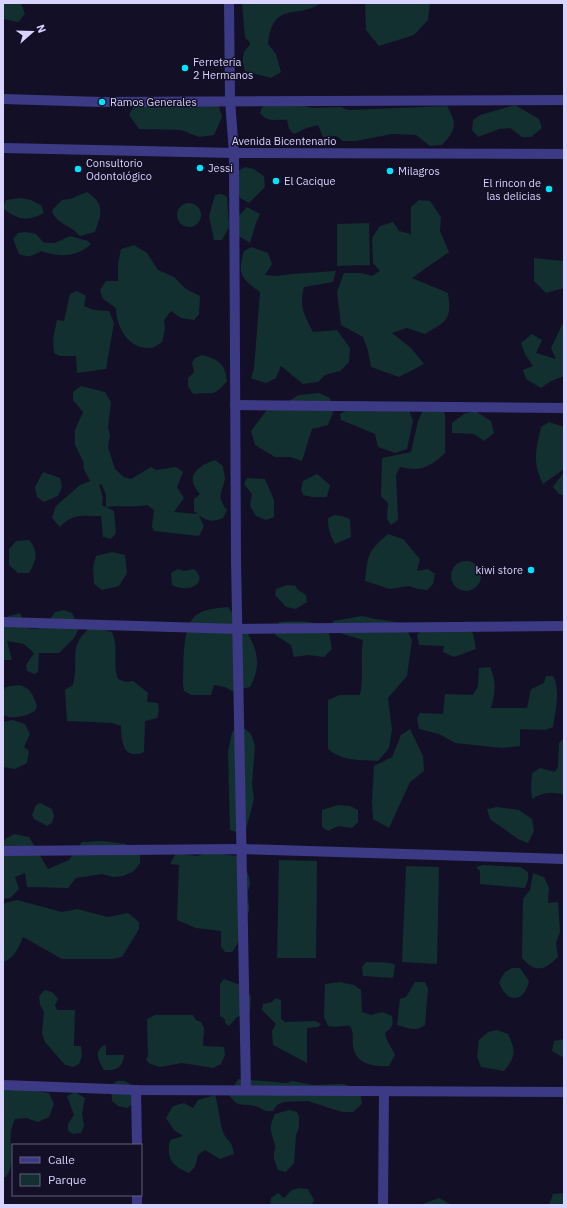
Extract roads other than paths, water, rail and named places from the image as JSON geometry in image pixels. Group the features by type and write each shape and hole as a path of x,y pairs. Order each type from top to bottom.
{"street":[{"path":"229,3 230,100 234,153 235,405 246,1090"},
{"path":"3,99 65,102 230,100 564,100"},
{"name":"Avenida Bicentenario","path":"3,148 234,153 564,154"},
{"path":"235,405 564,408"},
{"path":"3,622 239,629 564,626"},
{"path":"3,851 242,849 564,859"},
{"path":"3,1085 136,1090 564,1092"},
{"path":"136,1090 136,1144"},
{"path":"383,1205 384,1092"}],"place":[{"name":"Ferreteria 2 Hermanos","path":"185,68"},
{"name":"Ramos Generales","path":"102,102"},
{"name":"Jessi","path":"200,168"},
{"name":"Consultorio Odontológico","path":"78,169"},
{"name":"Milagros","path":"390,171"},
{"name":"El Cacique","path":"276,181"},
{"name":"El rincon de las delicias","path":"549,189"},
{"name":"kiwi store","path":"531,570"}]}
